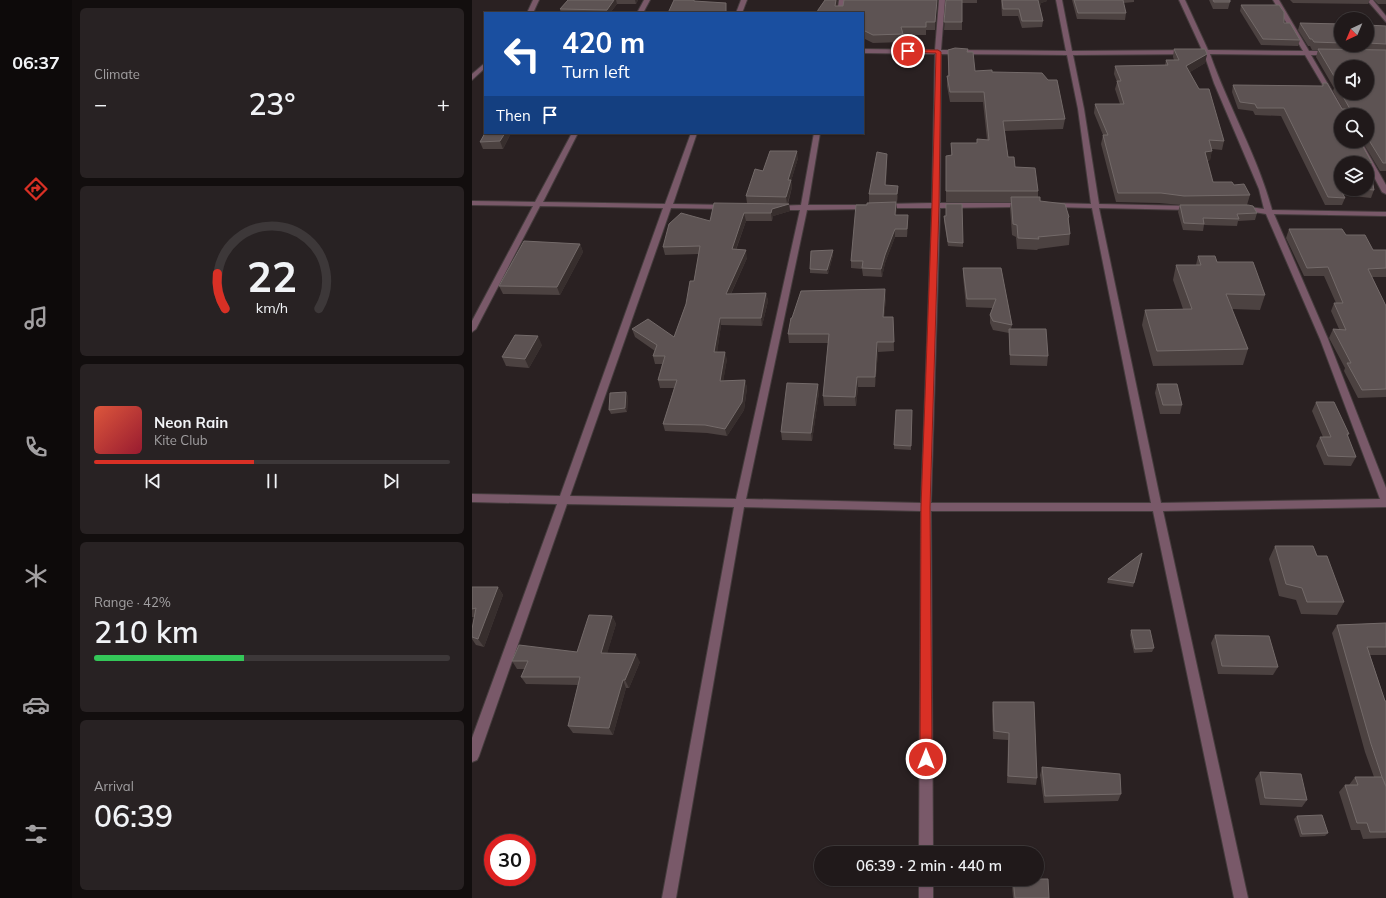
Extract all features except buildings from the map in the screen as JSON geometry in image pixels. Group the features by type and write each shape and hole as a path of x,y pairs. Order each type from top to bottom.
{"street":[{"path":"530,12 536,0"},
{"path":"641,12 647,0"},
{"path":"739,12 744,0"},
{"path":"840,12 842,0"},
{"path":"926,846 926,507 936,205 938,52 942,0"},
{"path":"1059,0 1082,109 1095,205 1157,508 1241,898"},
{"path":"472,498 926,507 1157,508 1386,502 1324,339 1269,212 1263,189 1217,83 1206,52 1182,0"},
{"path":"1276,0 1339,108"},
{"path":"1370,0 1386,20"},
{"path":"864,51 1339,53"},
{"path":"472,78 484,67"},
{"path":"472,329 574,134"},
{"path":"472,756 694,134"},
{"path":"669,898 740,503 804,208 817,134"},
{"path":"1362,148 1386,192"},
{"path":"472,203 732,207"},
{"path":"764,208 1031,205"},
{"path":"1047,205 1202,208"},
{"path":"1231,208 1246,208 1269,212 1386,214"},
{"path":"926,886 926,898"}],"route":[{"path":"908,51 938,52 939,89 926,507 926,759"}]}
